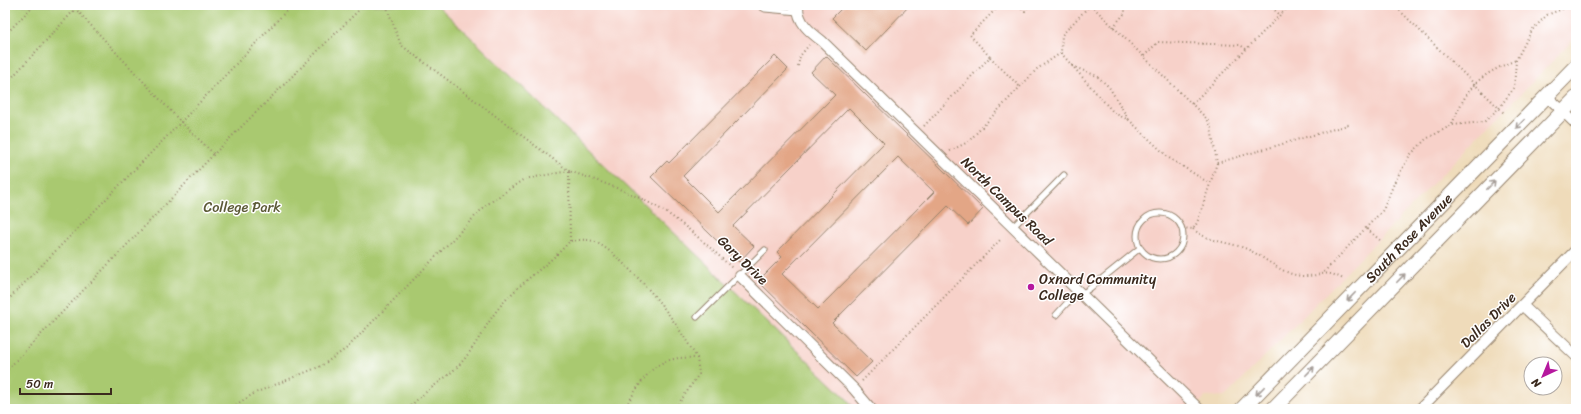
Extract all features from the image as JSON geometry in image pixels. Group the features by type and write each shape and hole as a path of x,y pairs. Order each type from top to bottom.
{"main road":[{"name":"South Rose Avenue","path":"1242,409 1576,66"},
{"name":"South Rose Avenue","path":"1273,409 1576,98"}],"street":[{"name":"North Campus Road","path":"798,8 807,29 838,57 1199,409"},
{"path":"1547,96 1576,124"},
{"name":"Dallas Drive","path":"1420,409 1576,250"},
{"name":"Gary Drive","path":"740,276 854,389 871,409"},
{"path":"1522,305 1576,356"}],"lane":[{"path":"758,5 765,9 798,8"},
{"path":"1013,227 1064,175"},
{"path":"1165,213 1178,221 1182,228 1182,243 1174,255 1160,259 1146,254 1140,248 1137,234 1139,226 1150,215 1165,213"},
{"path":"1056,315 1067,303 1140,248"},
{"path":"697,316 740,276 765,250"}],"path":[{"path":"5,36 34,5"},
{"path":"72,5 181,122 214,154"},
{"path":"5,85 78,5"},
{"path":"5,303 181,122 292,5"},
{"path":"5,372 214,154 364,5"},
{"path":"386,5 401,45 569,171"},
{"path":"1000,5 970,35 1020,87"},
{"path":"1019,5 1025,11 1029,5"},
{"path":"1129,120 1114,113 1061,53 1062,35 1090,5 1192,104 1207,120 1211,128 1217,163 1209,183 1197,223 1192,229"},
{"path":"1113,27 1125,13 1125,5"},
{"path":"1269,5 1280,15"},
{"path":"1192,104 1290,5"},
{"path":"1394,5 1505,114"},
{"path":"1324,272 1384,210 1395,181 1410,155 1426,139 1452,125 1484,122 1499,108 1514,88 1516,60 1523,44 1540,20 1556,10 1572,5"},
{"path":"1144,56 1158,42 1240,45 1246,49"},
{"path":"798,66 800,56 809,46"},
{"path":"950,151 968,142 1037,69 1061,53"},
{"path":"924,126 990,57"},
{"path":"1452,125 1462,102 1474,84 1492,70 1516,60"},
{"path":"1071,65 1097,76 1110,87 1129,120 1169,158 1209,183"},
{"path":"1217,163 1351,124"},
{"path":"408,409 420,395 456,368 470,352 502,304 525,281 559,254 570,241 569,171"},
{"path":"229,409 255,393 321,366 347,348 485,206 505,192 524,179 569,171"},
{"name":"Gary Drive","path":"569,171 610,184 667,213 715,252 740,276"},
{"path":"1182,228 1192,229 1202,237 1249,250 1282,270 1305,276 1324,272 1343,279"},
{"path":"1367,229 1380,241"},
{"path":"570,241 586,239 597,243 617,258 661,302 677,324 697,358 699,374 675,409"},
{"path":"854,389 1001,239"},
{"path":"624,409 646,376 659,364 674,358 697,358"}],"shaded area":[{"name":"Oxnard Community College","path":"437,5 1576,5 1576,37 1226,396 1205,397 1194,409 854,409 847,399"}],"green space":[{"name":"College Park","path":"5,5 437,5 847,399 854,409 5,409"}],"building":[{"path":"845,5 910,5 866,51 832,18"},
{"path":"775,56 788,69 683,176 719,212 835,95 811,72 826,56 983,209 968,225 948,206 832,323 872,362 856,377 758,281 782,257 777,252 884,143 849,108 733,226 754,246 739,262 651,177 667,161 669,163","holes":["898,157 934,192 818,309 782,274"]}],"place":[{"name":"Oxnard Community College","path":"1031,287"}]}
